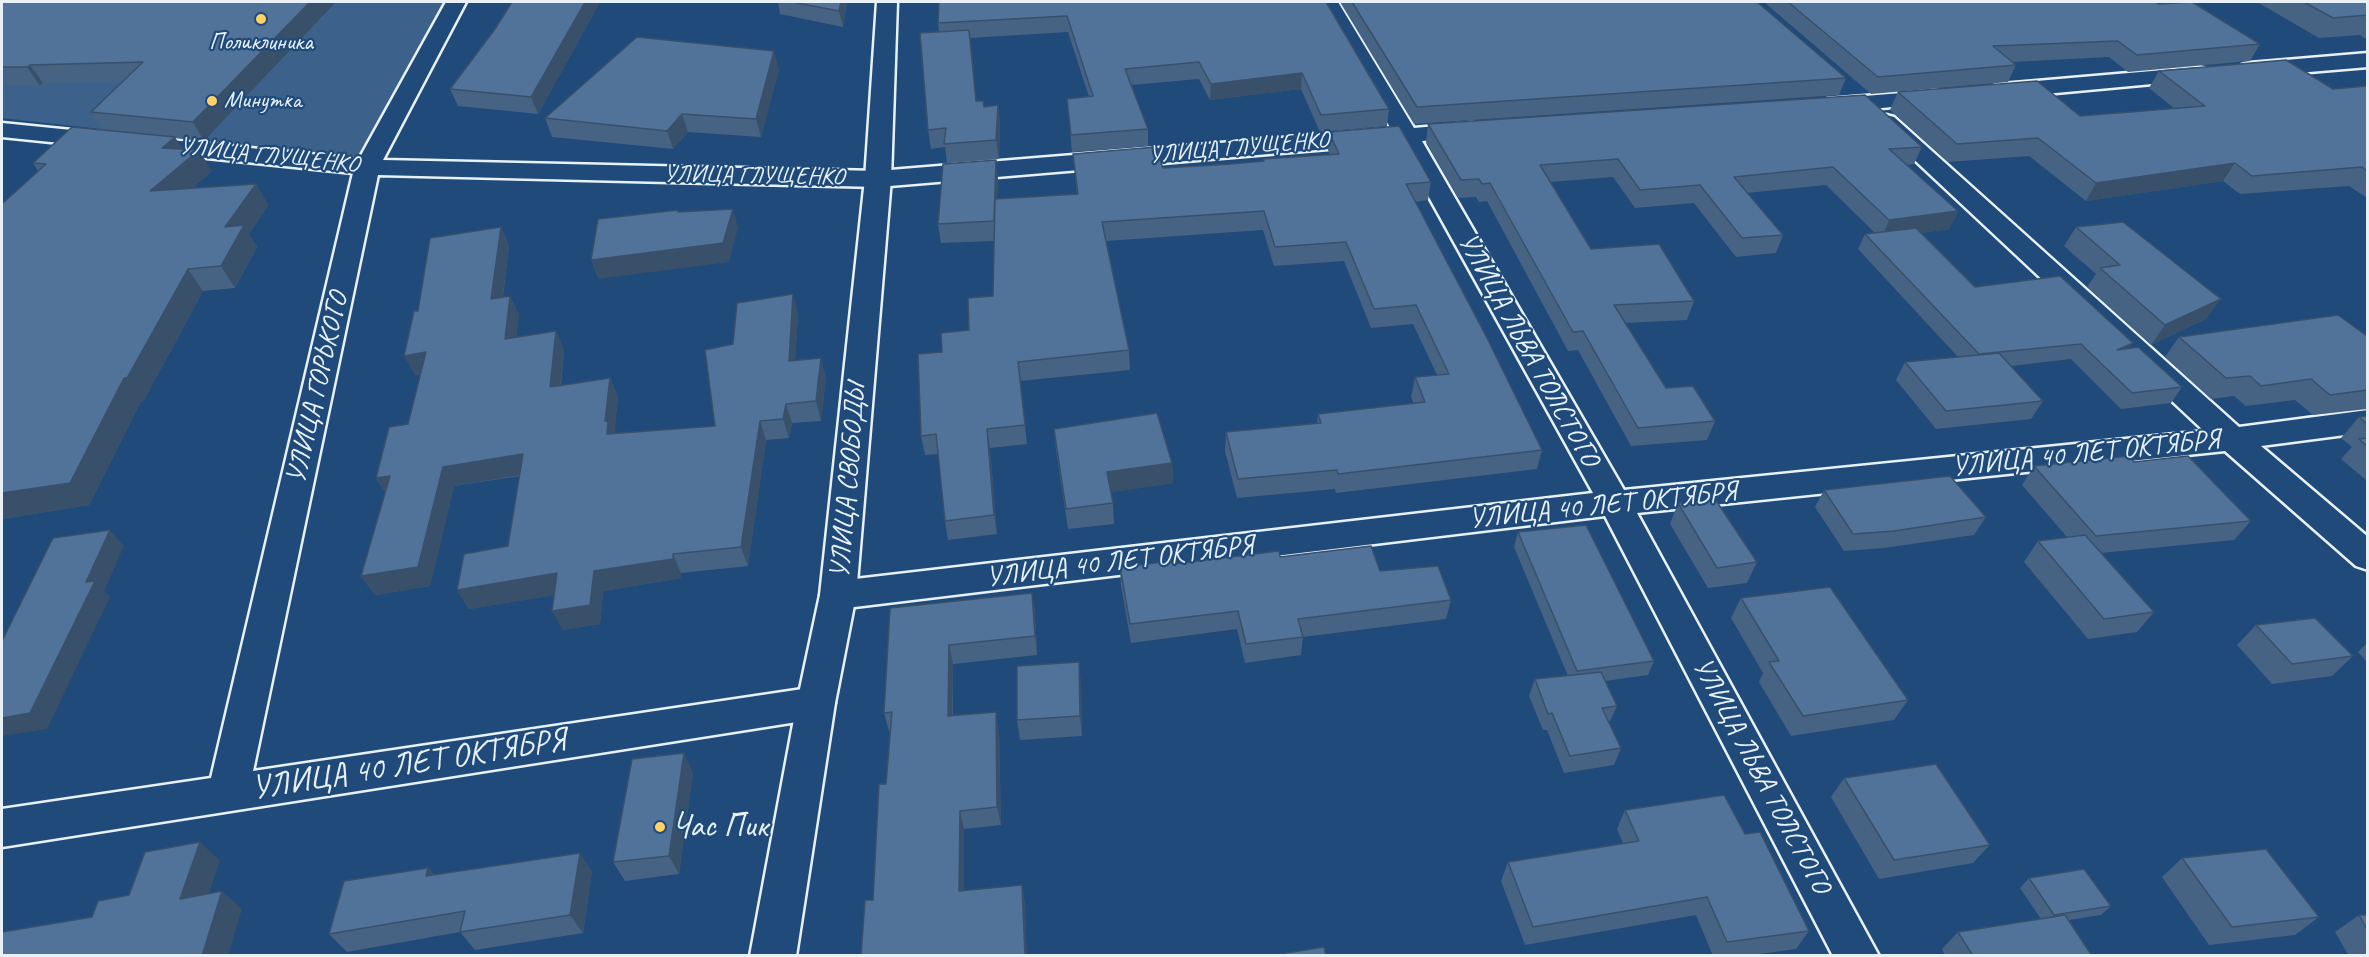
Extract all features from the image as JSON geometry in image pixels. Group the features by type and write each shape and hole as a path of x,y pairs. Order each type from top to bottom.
{"street":[{"name":"УЛИЦА ГОРЬКОГО","path":"228,792 368,167 456,2"},
{"name":"УЛИЦА СВОБОДЫ","path":"774,956 816,703 838,595 878,179 887,2"},
{"name":"УЛИЦА ЛЬВА ТОЛСТОГО","path":"1328,2 1406,134 1615,503 1857,956"},
{"path":"1806,107 2367,60"},
{"path":"1838,80 2232,439 2367,557"},
{"name":"УЛИЦА ГЛУЩЕНКО","path":"2,130 368,167 878,179 1500,128"},
{"name":"УЛИЦА 40 ЛЕТ ОКТЯБРЯ","path":"838,595 1615,503 2232,439 2367,421"},
{"name":"УЛИЦА 40 ЛЕТ ОКТЯБРЯ","path":"2,828 816,703"}],"shaded area":[{"path":"100,2 444,2 359,158 2,118 2,76"}],"building":[{"path":"2,2 310,2 193,122 91,112 143,62 2,67"},
{"path":"512,2 585,2 531,97 450,89 495,29"},
{"path":"792,2 841,2 839,11"},
{"path":"939,2 1326,2 1389,109 1321,115 1302,73 1211,84 1199,62 1125,69 1148,129 1071,135 1067,99 1093,96 1067,16 938,23"},
{"path":"1352,2 1757,2 1846,78 1417,107"},
{"path":"1788,2 2155,2 2159,4 2192,2 2260,44 2137,55 2118,41 1993,46 2016,65 1878,77"},
{"path":"2304,2 2367,2 2367,15 2333,18"},
{"path":"969,30 976,101 983,101 984,107 998,105 996,140 944,144 946,128 928,130 920,33"},
{"path":"637,37 774,51 756,119 682,114 667,131 545,118"},
{"path":"2286,60 2333,89 2367,86 2367,171 2362,167 2252,176 2235,163 2096,183 2038,138 1957,144 1898,92 2037,81 2080,116 2205,106 2159,71"},
{"path":"1865,95 1922,147 1889,149 1958,211 1889,220 1833,167 1734,177 1783,235 1742,238 1700,185 1640,190 1618,159 1540,165 1591,249 1659,244 1694,301 1614,305 1666,388 1693,386 1715,421 1638,428 1583,331 1573,332 1490,183 1482,184 1479,179 1461,180 1428,124"},
{"path":"1399,126 1431,182 1406,184 1487,338 1542,450 1338,474 1337,470 1238,479 1226,432 1321,423 1318,414 1425,402 1415,377 1449,374 1416,305 1374,309 1346,242 1275,247 1264,211 1102,222 1129,350 1018,362 1025,425 987,429 994,515 945,521 936,434 921,436 918,354 942,352 941,333 969,330 968,298 993,296 995,199 1078,194 1073,154 1155,147 1163,168 1231,164 1264,161 1263,159 1339,154 1329,132"},
{"path":"72,127 175,137 162,148 199,150 150,191 256,184 225,227 244,225 221,266 188,269 127,378 124,378 70,483 2,493 2,204 46,164 33,163"},
{"path":"996,160 994,221 938,224 943,164"},
{"path":"733,209 723,243 591,260 598,219 678,210 678,212"},
{"path":"2123,222 2221,299 2165,325 2100,268 2120,265 2076,227"},
{"path":"501,227 491,299 510,296 505,339 556,331 550,387 610,378 605,421 608,421 607,434 715,426 705,350 733,344 737,303 793,294 789,361 821,358 816,401 786,404 783,419 760,421 741,547 673,554 673,559 594,571 590,605 552,611 557,573 457,590 464,554 508,546 523,454 443,467 418,567 361,576 390,476 376,478 389,427 408,424 426,352 404,356 414,311 418,311 430,238"},
{"path":"1916,228 1975,287 2060,276 2133,343 2117,350 2138,347 2182,387 2132,393 2081,344 1979,354 1865,234"},
{"path":"2338,315 2367,336 2367,390 2330,395 2311,379 2261,386 2250,376 2226,378 2179,337"},
{"path":"1999,353 2043,401 1946,411 1905,362"},
{"path":"1157,413 1172,463 1107,472 1113,503 1066,509 1054,429"},
{"path":"2367,416 2367,424 2359,417"},
{"path":"2367,438 2367,446 2359,439"},
{"path":"2129,456 2134,462 2188,456 2251,521 2096,536 2034,466"},
{"path":"1950,476 1986,517 1894,531 1853,534 1824,490"},
{"path":"1715,499 1757,562 1717,568 1678,503"},
{"path":"1586,525 1654,661 1577,671 1518,532"},
{"path":"110,530 86,582 95,581 30,713 2,718 2,641 53,538"},
{"path":"2085,535 2154,612 2104,619 2038,541"},
{"path":"1371,546 1380,571 1438,566 1451,600 1298,619 1303,637 1246,644 1238,611 1130,624 1120,567 1172,561 1173,564 1279,551 1280,557"},
{"path":"1830,587 1908,700 1803,716 1769,662 1779,661 1741,598"},
{"path":"1032,593 1035,636 949,645 948,716 996,712 997,807 960,811 959,891 1022,885 1025,956 861,956 865,900 873,900 879,784 886,784 892,712 884,713 890,608"},
{"path":"2315,618 2353,656 2292,664 2256,625"},
{"path":"1079,662 1080,716 1017,720 1017,666"},
{"path":"1601,672 1617,706 1602,708 1621,748 1570,756 1552,713 1548,714 1535,679"},
{"path":"684,753 669,856 613,862 632,759"},
{"path":"1936,764 1990,845 1894,860 1844,778"},
{"path":"1724,795 1745,834 1760,832 1809,931 1727,942 1707,897 1533,927 1508,862 1639,841 1625,810"},
{"path":"200,842 180,899 222,891 202,956 2,956 2,932 92,917 98,901 129,895 145,852"},
{"path":"2266,849 2319,917 2232,927 2182,858"},
{"path":"580,853 570,915 460,932 465,911 329,934 344,881 428,868 426,876"},
{"path":"2084,869 2111,906 2054,915 2029,878"},
{"path":"2065,915 2092,956 1973,956 1958,932"},
{"path":"2359,915 2367,915 2367,929"},
{"path":"1324,947 1326,956 1268,956"}],"place":[{"name":"Поликлиника","path":"261,19"},
{"name":"Минутка","path":"212,101"},
{"name":"Час Пик","path":"660,827"}]}
